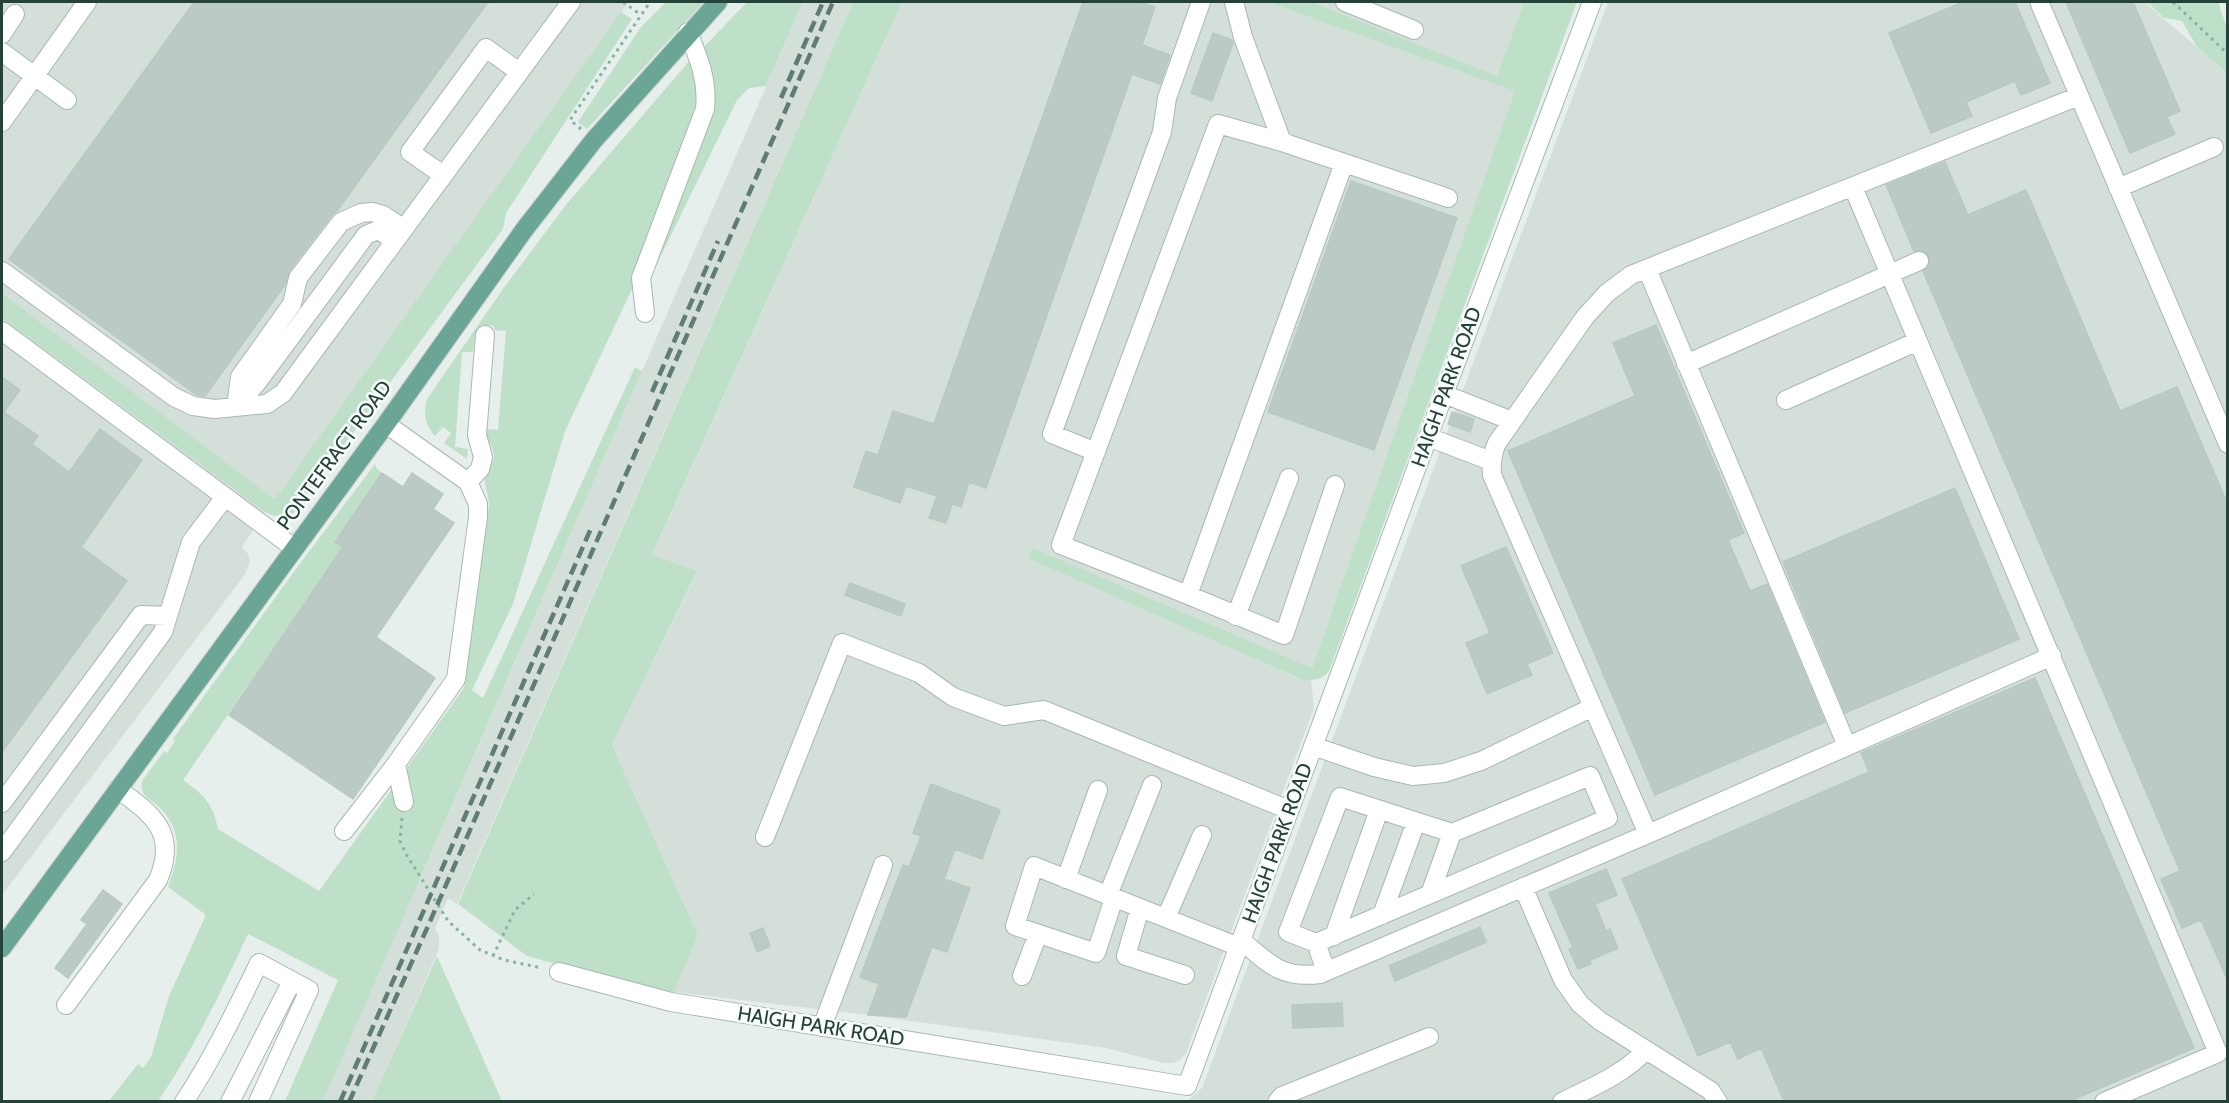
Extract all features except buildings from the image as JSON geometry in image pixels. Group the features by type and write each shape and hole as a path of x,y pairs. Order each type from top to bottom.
{"main road":[{"name":"PONTEFRACT ROAD","path":"2,948 386,424 524,230 594,140 688,32 718,2"}],"lane":[{"path":"3,115 87,2"},
{"path":"2,271 174,397 193,406 215,409 267,404 283,393 571,2"},
{"path":"1096,452 1052,434 1162,132 1167,98 1201,2"},
{"path":"1234,2 1243,37 1282,141"},
{"path":"1345,2 1414,30"},
{"name":"HAIGH PARK ROAD","path":"559,972 671,1002 822,1027 1183,1094 1592,2"},
{"path":"2040,4 2228,444"},
{"path":"2,34 15,14"},
{"path":"645,313 641,278 705,109 707,90 703,66 688,32"},
{"path":"443,175 410,152 486,48 519,72"},
{"path":"2,52 67,100"},
{"path":"1648,834 1492,475 1491,461 1497,442 1585,317 1607,293 1631,275 2079,96"},
{"path":"1335,485 1284,635 1061,545 1218,124 1282,141 1448,198"},
{"path":"2118,188 2214,147"},
{"path":"1188,595 1344,163"},
{"path":"1853,187 2218,1053 2104,1101"},
{"path":"236,406 240,377 292,304 298,278 341,222 350,216 372,212 383,215 400,234"},
{"path":"236,406 256,384 366,235 378,230 400,234"},
{"path":"1686,364 1919,261"},
{"path":"1647,269 1847,746"},
{"path":"2,331 294,548"},
{"path":"468,482 480,469 483,457 477,435 485,334"},
{"path":"1786,400 1918,341"},
{"path":"1444,394 1512,421"},
{"path":"344,831 396,764 456,679 478,517 478,504 468,482 386,424"},
{"path":"1428,437 1491,461"},
{"path":"1236,615 1289,478"},
{"path":"2,852 163,632 192,542 225,497"},
{"path":"2,803 141,615 168,616"},
{"path":"765,837 842,643 919,673 953,697 1004,716 1044,710 1289,810"},
{"path":"1152,785 1111,896 1096,953 1015,926 1034,866 1066,879 1111,896 1166,918 1240,943 1271,967 1286,974 1303,976 1326,971 1648,834 2052,656"},
{"path":"1313,746 1374,767 1413,776 1443,773 1480,761 1593,707"},
{"path":"396,764 404,802"},
{"path":"1590,776 1608,818 1316,943 1288,932 1340,797 1379,810 1452,833 1590,776"},
{"path":"66,1005 158,880 164,866 166,850 163,835 156,821 146,810 118,789"},
{"path":"1066,879 1098,789"},
{"path":"1334,936 1379,810"},
{"path":"1382,915 1416,822"},
{"path":"1431,894 1452,833"},
{"path":"1166,918 1202,835"},
{"path":"822,1027 883,865"},
{"path":"1523,887 1563,980 1580,1004 1600,1021 1711,1091 1718,1101"},
{"path":"1140,908 1126,956 1185,975"},
{"path":"1022,976 1038,934"},
{"path":"1316,943 1326,971"},
{"path":"184,1101 228,1026 259,963 309,990 258,1101"},
{"path":"230,1101 292,981"},
{"path":"1277,1101 1282,1096 1429,1037"},
{"path":"1562,1101 1617,1074 1646,1050"}],"path":[{"path":"623,2 641,15"},
{"path":"594,140 570,120 650,2"},
{"path":"2173,2 2228,54"},
{"path":"404,802 400,841 448,921 472,944 493,956 559,972"},
{"path":"493,956 515,910 534,894"}],"shaded area":[{"path":"2,2 629,2 275,499 2,293"},
{"path":"803,2 853,2 457,904 448,898 435,929 439,936 439,949 372,1101 323,1102 391,897 416,889"},
{"path":"902,2 1268,2 1516,90 1312,668 1033,549 1029,557 1303,680 1311,680 1314,708 1186,1053 1180,1060 1173,1063 1163,1063 1106,1048 868,1015 674,992 698,935 612,745 697,572 652,556"},
{"path":"1312,2 1524,2 1497,77"},
{"path":"1608,2 2147,2 2227,73 2227,1101 1186,1102 1202,1088"},
{"path":"2,318 265,512 242,547 247,552 250,561 246,573 2,895"}],"green space":[{"path":"666,2 704,2 587,129 578,122 641,27"},
{"path":"747,2 803,2 766,86 749,88 737,100 655,268 658,242 714,93 711,70 702,49"},
{"path":"853,2 902,2 652,555 697,571 612,745 698,935 674,992 638,987 527,956 458,904"},
{"path":"1268,2 1291,4 1292,2 1312,2 1497,76 1524,2 1577,2 1329,671 1321,678 1311,680 1303,680 1028,558 1033,548 1312,668 1515,91"},
{"path":"2147,2 2218,2 2227,28 2227,73 2197,47 2182,21 2164,18"},
{"path":"621,12 632,19 506,213 503,229 294,513 274,516 265,512 2,318 2,293 275,499"},
{"path":"691,59 701,101 634,285 565,431 513,604 472,690 483,698 635,367 642,371 323,1101 285,1101 338,980 248,934 195,1041 158,1101 108,1102 138,1064 143,1068 151,1057 169,996 206,915 168,887 176,857 174,828 158,806 145,795 142,781 164,751 167,753 175,741 173,739 375,464 382,473 335,542 343,547 183,780 206,800 213,812 218,829 319,891 464,688 489,505 485,477 494,455 486,429 498,430 506,331 494,330 494,326 482,325 475,335 473,352 462,352 455,447 468,449 467,459 444,443 451,433 443,427 435,436 432,432 426,419 427,399 503,289 565,206"},
{"path":"437,956 502,1101 372,1101"}],"railway":[{"path":"781,98 823,2"},
{"path":"349,1102 833,2"},
{"path":"652,392 718,241"},
{"path":"340,1102 592,526"}]}
